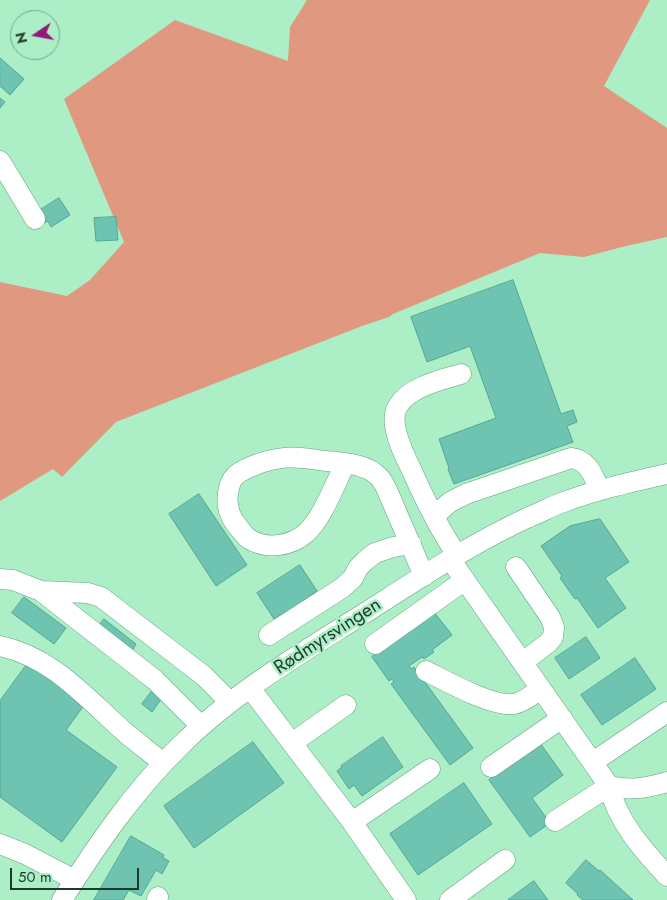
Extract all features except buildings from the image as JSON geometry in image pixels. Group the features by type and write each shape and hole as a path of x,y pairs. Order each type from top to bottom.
{"street":[{"path":"0,162 35,218"},
{"path":"461,374 415,391 404,398 394,414 397,437 420,489 465,580 609,786 612,798 631,833 667,876"},
{"path":"345,464 317,520 306,533 292,542 270,546 248,538 235,524 229,512 227,500 229,484 235,476 248,468 268,460 285,457 302,458 361,466 380,478 387,490 424,576"},
{"path":"434,516 450,502 466,494 571,458 578,459 588,467 600,490"},
{"name":"Rødmyrsvingen","path":"62,900 123,810 150,777 201,726 230,702 453,557 494,534 559,504 625,483 667,474"},
{"path":"269,636 342,588 353,578 358,568 375,553 411,544"},
{"path":"516,567 550,617 554,627 553,636 548,643 522,662"},
{"path":"0,579 13,580 41,591 155,680 201,726"},
{"path":"375,644 465,580"},
{"path":"41,591 88,593 101,597 204,676 230,702"},
{"path":"144,671 162,644"},
{"path":"0,646 14,649 36,658 71,682 128,735 163,763"},
{"path":"426,671 482,698 502,703 512,704 523,701 541,689"},
{"path":"250,688 352,822 403,899"},
{"path":"292,743 346,706"},
{"path":"593,762 667,712"},
{"path":"491,767 562,718"},
{"path":"352,822 430,769"},
{"path":"555,821 609,786 621,789 635,789 667,782"},
{"path":"0,844 25,854 75,880"},
{"path":"450,900 505,860"}],"shaded area":[{"path":"307,0 650,0 604,86 667,128 667,237 584,257 540,253 389,317 116,422 62,477 53,469 0,501 0,282 67,296 90,280 124,242 64,99 175,20 288,61 290,27"}]}
